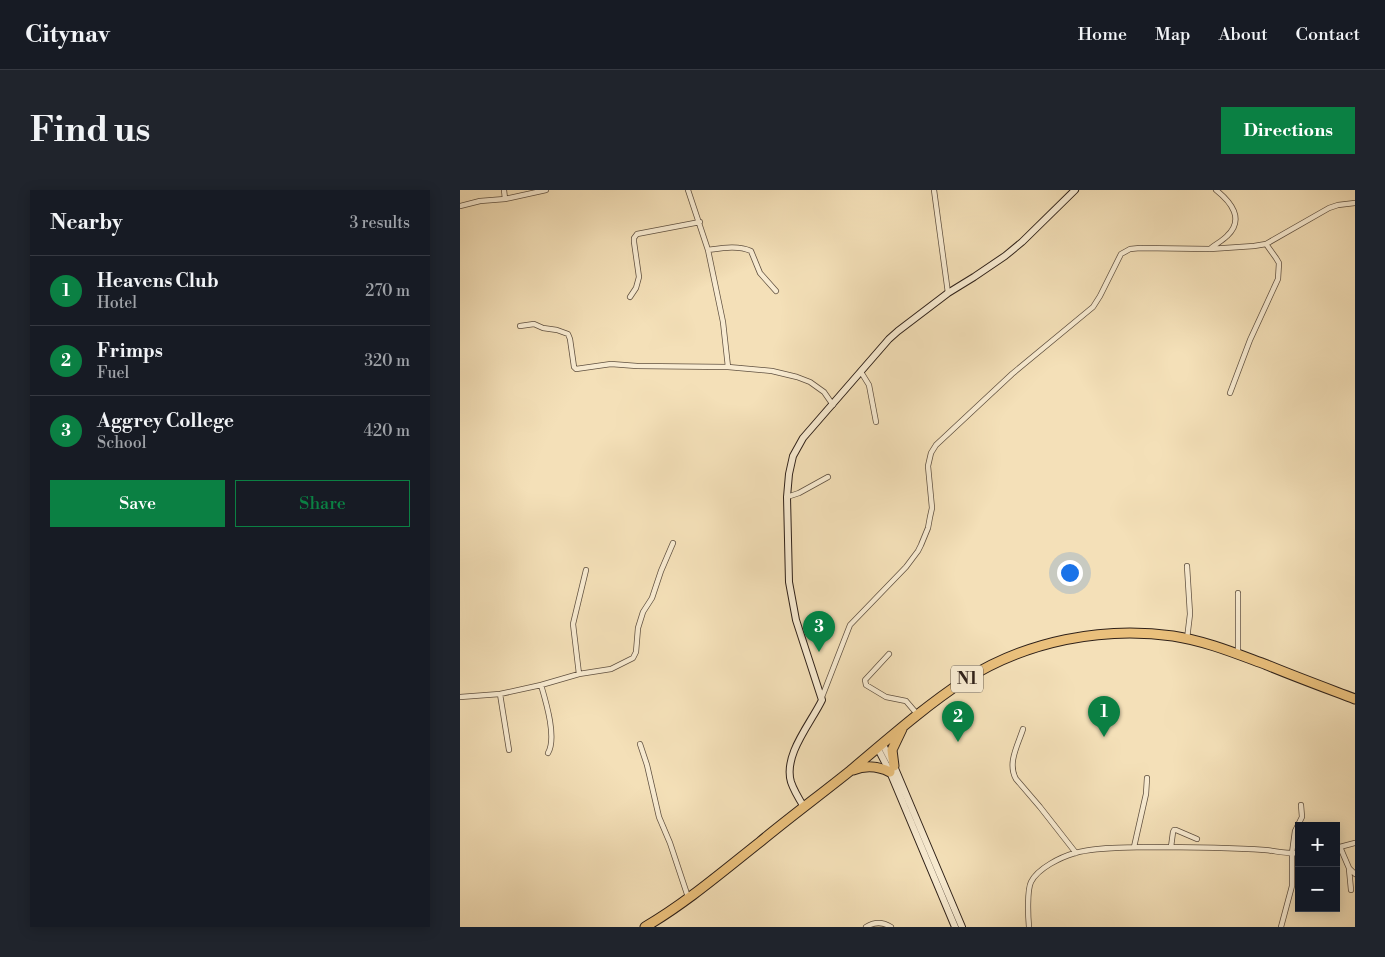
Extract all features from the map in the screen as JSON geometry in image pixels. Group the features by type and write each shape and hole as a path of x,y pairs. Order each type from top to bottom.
{"highway":[{"name":"N1","path":"644,927 676,907 918,715 967,679 998,662 1035,648 1058,641 1096,635 1154,634 1187,639 1238,654 1355,699"},
{"path":"848,772 867,767 892,769 892,750 902,728"}],"street":[{"path":"504,190 505,199"},
{"path":"460,206 546,190"},
{"path":"688,190 708,250 723,322 728,367"},
{"path":"934,190 948,293"},
{"path":"822,697 796,620 788,574 787,497 793,456 803,438 894,335 948,293 989,267 1022,242 1075,190"},
{"path":"1210,249 1227,236 1232,230 1235,221 1232,205 1216,190"},
{"path":"804,806 791,782 791,760 821,702 850,625 906,567 921,545 932,508 928,466 931,453 936,444 1012,374 1093,307 1124,252 1140,248 1210,249 1266,244 1329,208 1355,202"},
{"path":"630,296 636,288 639,277 634,242 637,234 700,222"},
{"path":"1230,393 1250,340 1278,278 1279,264 1266,244"},
{"path":"708,250 736,247 748,249 751,251 760,273 776,291"},
{"path":"520,326 534,324 568,334 576,369 611,364 728,367 772,371 797,376 810,382 820,388 833,405"},
{"path":"861,372 868,385 876,422"},
{"path":"787,497 828,477"},
{"path":"460,697 500,694 579,674 611,669 635,656 638,628 652,598 661,570 673,543"},
{"path":"1187,566 1190,614 1187,639"},
{"path":"579,674 573,624 586,570"},
{"path":"1238,593 1238,654"},
{"path":"889,654 866,680 866,685 886,697 906,701 918,715"},
{"path":"541,685 550,718 551,748 548,753"},
{"path":"500,694 510,750"},
{"path":"1023,729 1012,762 1013,775 1076,853"},
{"path":"640,744 661,822 688,897"},
{"path":"880,745 962,927"},
{"path":"892,769 955,927"},
{"path":"1134,847 1146,794 1147,778"},
{"path":"1281,927 1292,886 1292,853 1295,829 1302,817 1301,805"},
{"path":"1171,847 1174,830 1197,839"},
{"path":"1340,847 1355,843"},
{"path":"1029,927 1032,881 1038,872 1050,864 1076,853 1134,847 1266,850 1295,853"},
{"path":"1340,852 1349,868 1355,874"},
{"path":"1349,868 1351,890"},
{"path":"866,927 877,923 883,923 891,927"}],"place":[{"name":"Aggrey College","path":"819,652"},
{"name":"Heavens Club","path":"1104,737"},
{"name":"Frimps","path":"958,742"}]}
